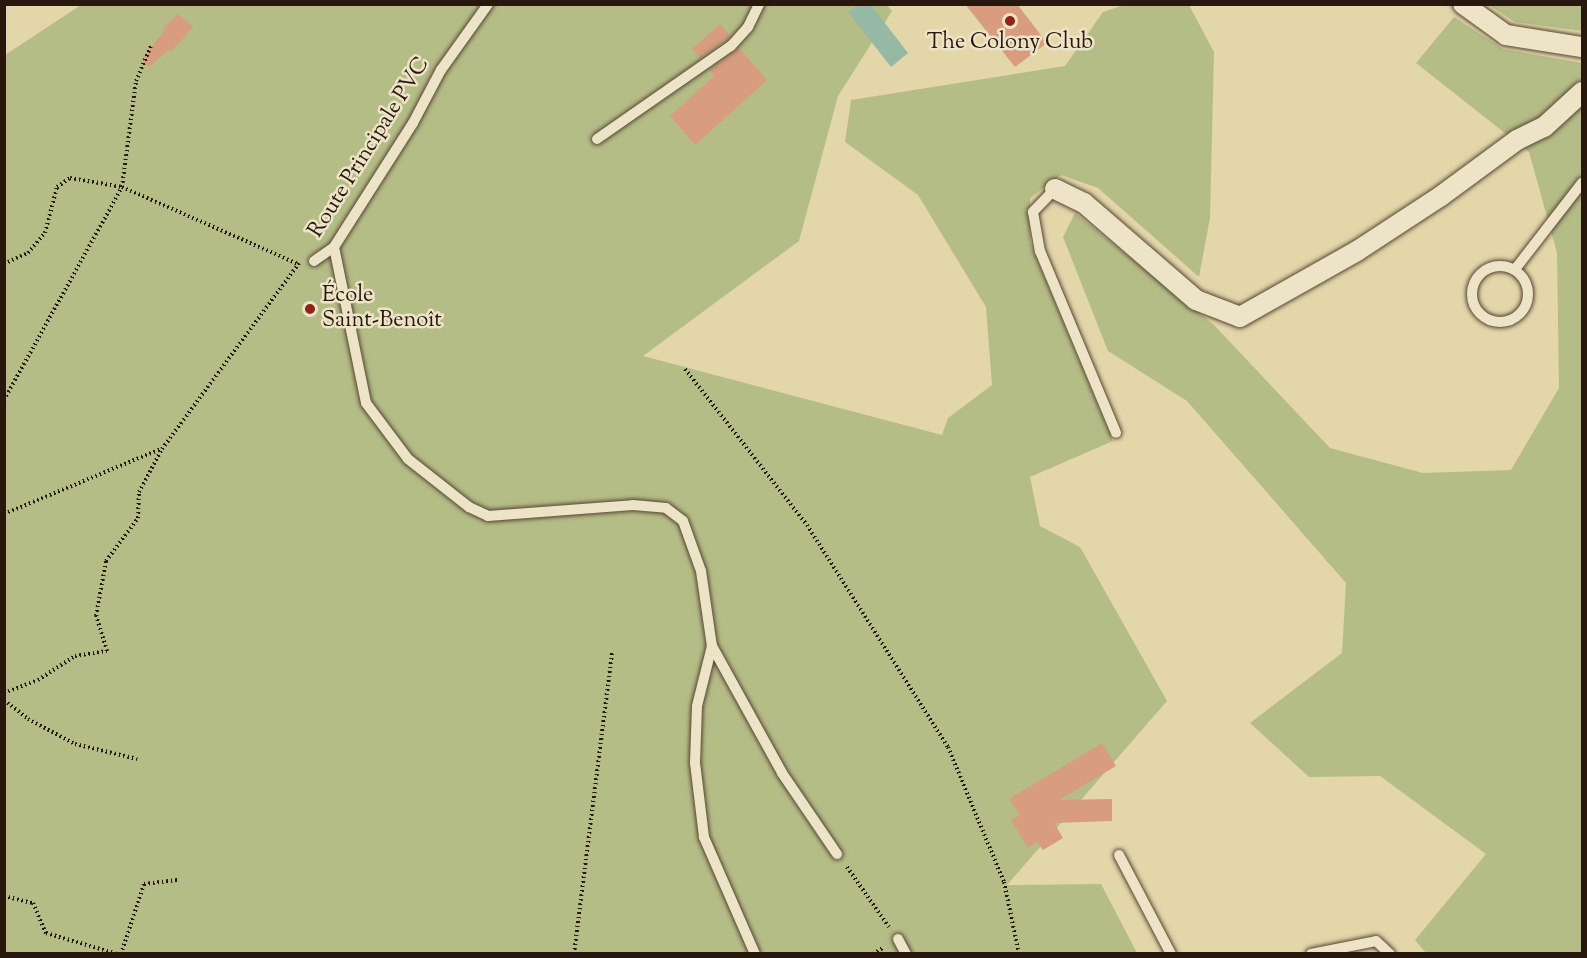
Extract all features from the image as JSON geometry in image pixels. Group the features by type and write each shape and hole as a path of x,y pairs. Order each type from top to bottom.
{"street":[{"path":"1463,4 1506,34 1582,47"},
{"path":"1055,189 1084,202 1196,300 1240,317 1357,251 1432,202 1517,140 1544,127 1582,92"}],"lane":[{"name":"Route Principale PVC","path":"314,261 334,247 413,123 441,70 488,4"},
{"path":"597,140 731,46 748,27 759,4"},
{"path":"1516,268 1582,183"},
{"path":"1055,189 1033,212 1040,251 1116,432"},
{"path":"334,247 366,403 408,459 469,507 488,516 633,505 666,508 683,521 701,571 712,646 782,773 837,854"},
{"path":"1490,268 1516,268 1521,274 1525,293 1522,313 1505,324 1484,317 1472,301 1473,282 1490,268"},
{"path":"712,646 697,706 694,763 704,837 755,954"},
{"path":"1119,855 1171,954"},
{"path":"898,939 906,954"},
{"path":"1311,954 1376,941 1390,954"}],"path":[{"path":"4,400 122,187 136,81 152,46"},
{"path":"4,264 28,253 45,233 57,186 69,178 122,187 297,264"},
{"name":"Route Principale PVC","path":"4,693 38,680 75,656 107,651 96,616 106,561 138,518 139,492 162,449 297,264 314,261"},
{"path":"685,369 807,525 948,747 1004,882 1019,954"},
{"path":"4,514 162,449"},
{"path":"574,954 612,652"},
{"path":"4,700 28,719 75,744 136,759"},
{"path":"837,854 898,939 873,954"},
{"path":"4,896 33,903 46,933 119,954 144,884 179,880"}],"green space":[{"path":"81,5 887,5 892,11 838,96 799,241 643,356 942,435 948,418 992,385 986,307 918,195 845,142 851,100 1065,66 1103,12 1124,5 1189,5 1214,52 1210,218 1199,277 1098,188 1061,175 1030,198 1030,242 1113,441 1030,477 1040,526 1080,547 1167,701 1007,885 1101,884 1137,953 5,954 5,55"},
{"path":"1489,5 1582,5 1582,31 1515,22"},
{"path":"1454,17 1503,49 1582,63 1582,953 1426,953 1415,940 1486,854 1380,776 1309,777 1250,723 1342,653 1346,583 1187,401 1108,351 1063,237 1075,213 1214,325 1330,448 1423,473 1511,470 1559,388 1557,253 1529,152 1416,63"}],"shaded area":[{"path":"858,5 871,5 908,53 891,67 848,12"}],"building":[{"path":"965,4 1017,4 1047,43 1015,67"},
{"path":"178,14 193,27 172,51 170,49 149,67 141,60 165,30 163,28"},
{"path":"720,24 730,36 700,58 692,49"},
{"path":"739,48 767,80 695,145 670,116 714,76 710,70"},
{"path":"1102,743 1116,766 1059,800 1112,799 1112,821 1054,823 1063,838 1043,850 1037,842 1028,848 1011,820 1020,815 1009,799"}],"place":[{"name":"The Colony Club","path":"1010,21"},
{"name":"École Saint-Benoît","path":"310,309"}]}
